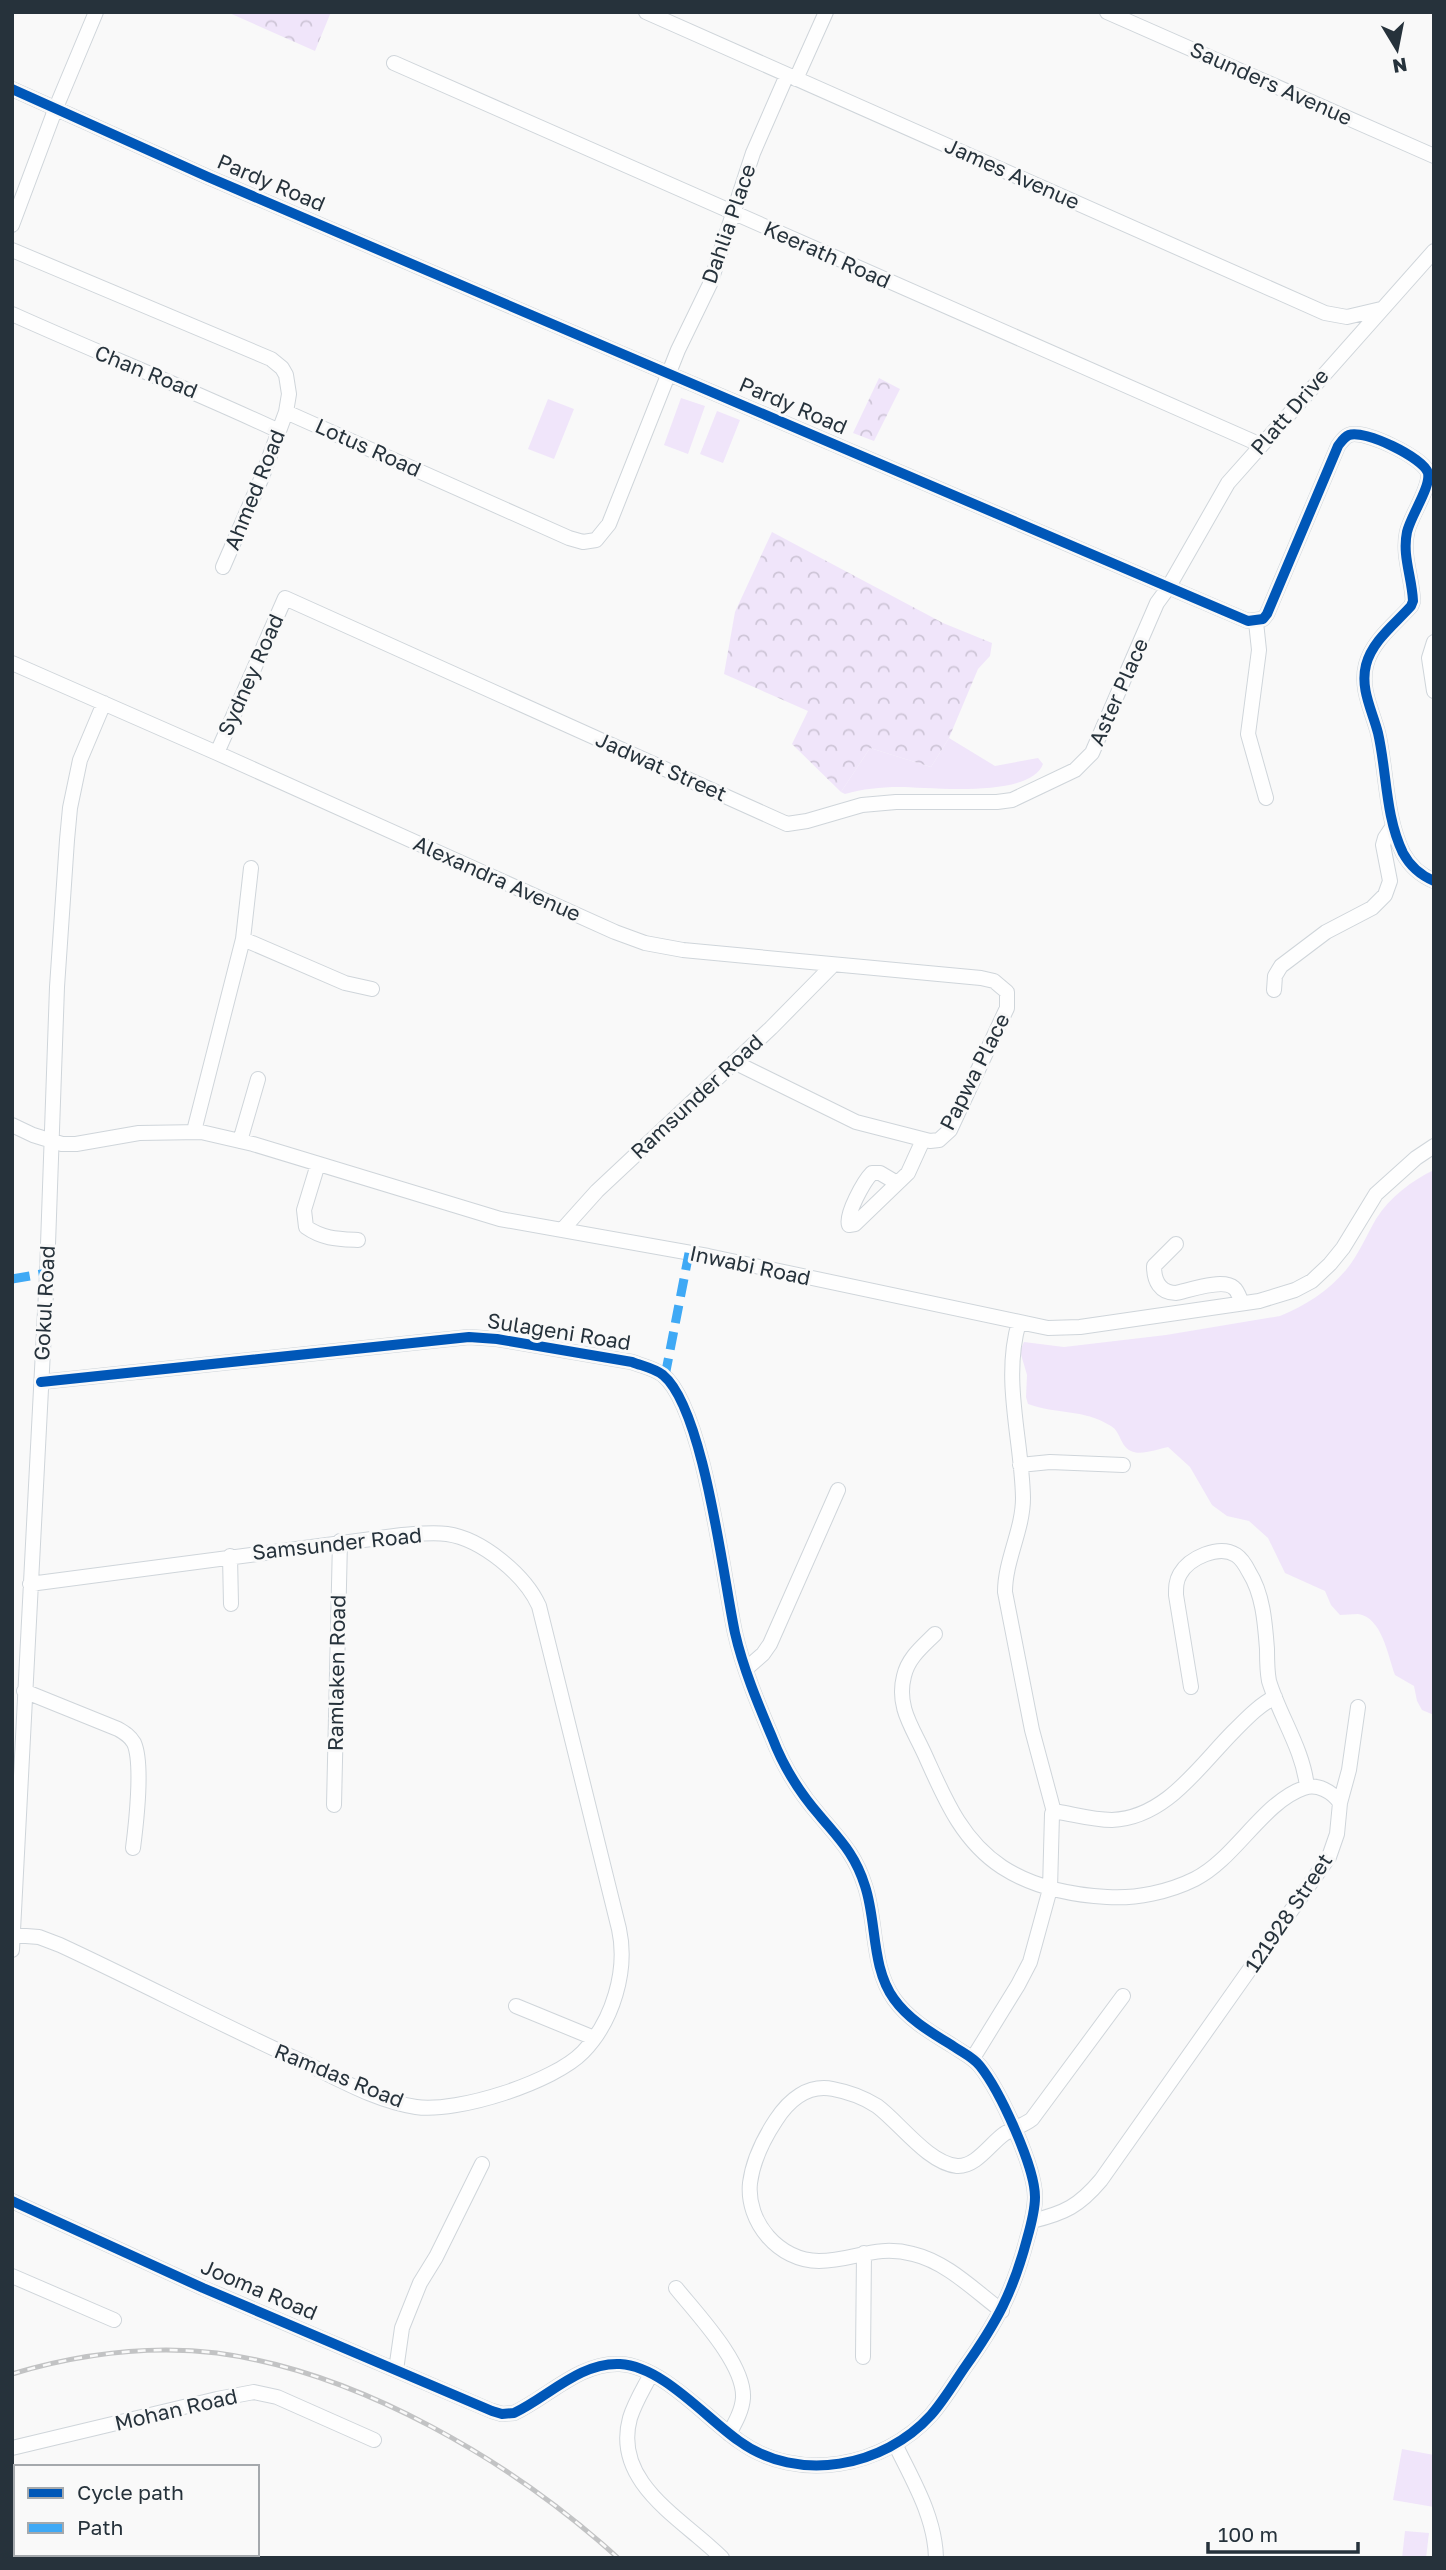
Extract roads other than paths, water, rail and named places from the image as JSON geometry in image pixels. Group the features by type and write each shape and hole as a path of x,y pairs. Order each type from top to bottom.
{"street":[{"path":"12,225 55,110 96,12"},
{"name":"James Avenue","path":"646,12 1338,317"},
{"name":"Dahlia Place","path":"668,373 710,284 753,153 826,12"},
{"name":"Saunders Avenue","path":"1107,12 1434,156"},
{"name":"Keerath Road","path":"394,64 1261,445"},
{"name":"Pardy Road","path":"12,89 55,110 1168,588 1256,622"},
{"path":"12,250 271,359 286,375 289,394 286,412"},
{"name":"Platt Drive","path":"1168,588 1228,483 1434,251"},
{"path":"1338,317 1382,309"},
{"name":"Chan Road","path":"12,314 279,431"},
{"path":"1338,317 1345,325 1352,342"},
{"name":"Lotus Road","path":"286,412 583,542 596,540 605,531 668,373"},
{"name":"Ahmed Road","path":"223,567 258,489 286,412"},
{"path":"1266,798 1248,734 1259,641 1256,622 1267,614 1338,446 1349,435 1361,433 1420,461 1429,477 1428,486 1408,528 1404,549 1413,601 1373,648 1364,679 1378,732 1394,826 1404,855 1413,868 1434,881"},
{"name":"Aster Place","path":"1054,782 1075,770 1092,753 1157,603 1168,588"},
{"name":"Jadwat Street","path":"285,598 787,824 878,803 1004,801 1054,782"},
{"name":"Sydney Road","path":"217,753 285,598"},
{"path":"1434,642 1429,658 1434,691"},
{"name":"Alexandra Avenue","path":"12,663 637,940 683,950 981,978 994,981 1007,992"},
{"name":"Gokul Road","path":"12,1950 41,1381 57,987 69,820 80,760 104,703"},
{"path":"1274,990 1275,976 1281,966 1326,932 1372,908 1385,895 1390,881 1383,845 1394,826"},
{"path":"194,1131 243,939 251,869"},
{"path":"243,939 345,983 373,989"},
{"name":"Ramsunder Road","path":"562,1230 597,1191 811,990 833,964"},
{"name":"Papwa Place","path":"734,1062 856,1122 923,1140 939,1140 950,1130 1007,1008 1007,992"},
{"path":"240,1141 258,1079"},
{"name":"Inwabi Road","path":"12,1125 51,1142 76,1144 119,1136 194,1131 240,1141 500,1219 708,1256 1048,1328 1064,1329 1279,1297 1312,1281 1343,1248 1376,1194 1408,1164 1434,1146"},
{"path":"897,1183 908,1173 923,1140"},
{"path":"318,1164 304,1210 306,1227 318,1236 329,1239 358,1240"},
{"path":"1176,1244 1154,1266 1154,1275 1161,1288 1169,1293 1177,1293 1219,1284 1231,1285 1236,1289 1242,1303"},
{"path":"722,2558 646,2490 630,2462 627,2442 631,2417 651,2374 729,2434 764,2455 803,2464 829,2466 875,2455 896,2446 937,2407 1002,2311 1012,2289 1032,2221 1035,2192 1015,2129 995,2089 973,2058 1030,1962 1050,1889 1051,1816 1054,1812 1032,1730 1005,1592 1005,1576 1021,1511 1012,1366 1014,1339 1019,1322"},
{"name":"Sulageni Road","path":"41,1381 469,1337 594,1355 650,1368 665,1376 680,1398 689,1420 713,1516 736,1638 781,1760 801,1791 848,1848 856,1863 872,1911 879,1966 891,1996 912,2018 973,2058"},
{"path":"1020,1465 1050,1462 1123,1465"},
{"path":"747,1668 770,1644 838,1490"},
{"name":"Samsunder Road","path":"30,1584 340,1541 402,1535 448,1534 501,1560 532,1590 539,1606 619,1929 622,1945 621,1967"},
{"name":"Ramlaken Road","path":"334,1805 340,1541"},
{"path":"1191,1687 1176,1582 1181,1571 1193,1562 1217,1551 1228,1552 1243,1562 1258,1590 1266,1632 1268,1678 1303,1762 1307,1787"},
{"path":"230,1556 231,1604"},
{"path":"935,1634 908,1663 901,1691 906,1721 922,1747 944,1800 964,1830 1001,1867 1050,1889 1087,1896 1121,1897 1164,1891 1194,1880 1221,1861 1276,1806 1307,1787 1325,1790 1340,1803"},
{"path":"24,1691 118,1729 131,1738 137,1752 133,1848"},
{"path":"1054,1812 1114,1820 1152,1808 1173,1795 1240,1725 1275,1697"},
{"name":"121928 Street","path":"1032,2221 1055,2216 1072,2208 1086,2198 1101,2180 1329,1857 1337,1834 1358,1707"},
{"name":"Ramdas Road","path":"13,1935 39,1937 60,1945 367,2092 395,2103 419,2107 442,2108 463,2104 550,2075 573,2063 594,2038 616,1995 621,1967"},
{"path":"1002,2311 941,2265 914,2254 887,2249 817,2261 802,2258 775,2244 756,2218 750,2197 750,2180 757,2157 776,2120 795,2098 824,2087 860,2096 888,2115 924,2149 948,2164 960,2166 975,2160 1004,2134 1032,2119 1123,1996"},
{"path":"516,2006 594,2038"},
{"path":"396,2370 402,2328 420,2283 436,2257 482,2164"},
{"name":"Jooma Road","path":"12,2201 203,2288 502,2414 514,2413 579,2374 604,2365 623,2364 651,2374"},
{"path":"863,2357 864,2253"},
{"path":"12,2276 114,2320"},
{"path":"676,2288 738,2371 743,2400 729,2434"},
{"name":"Mohan Road","path":"12,2448 254,2392 277,2397 374,2440"},
{"path":"896,2446 927,2510 936,2558"}],"railway":[{"path":"12,2374 88,2356 139,2351 217,2353 271,2363 379,2401 431,2427 531,2488 618,2558"}]}
